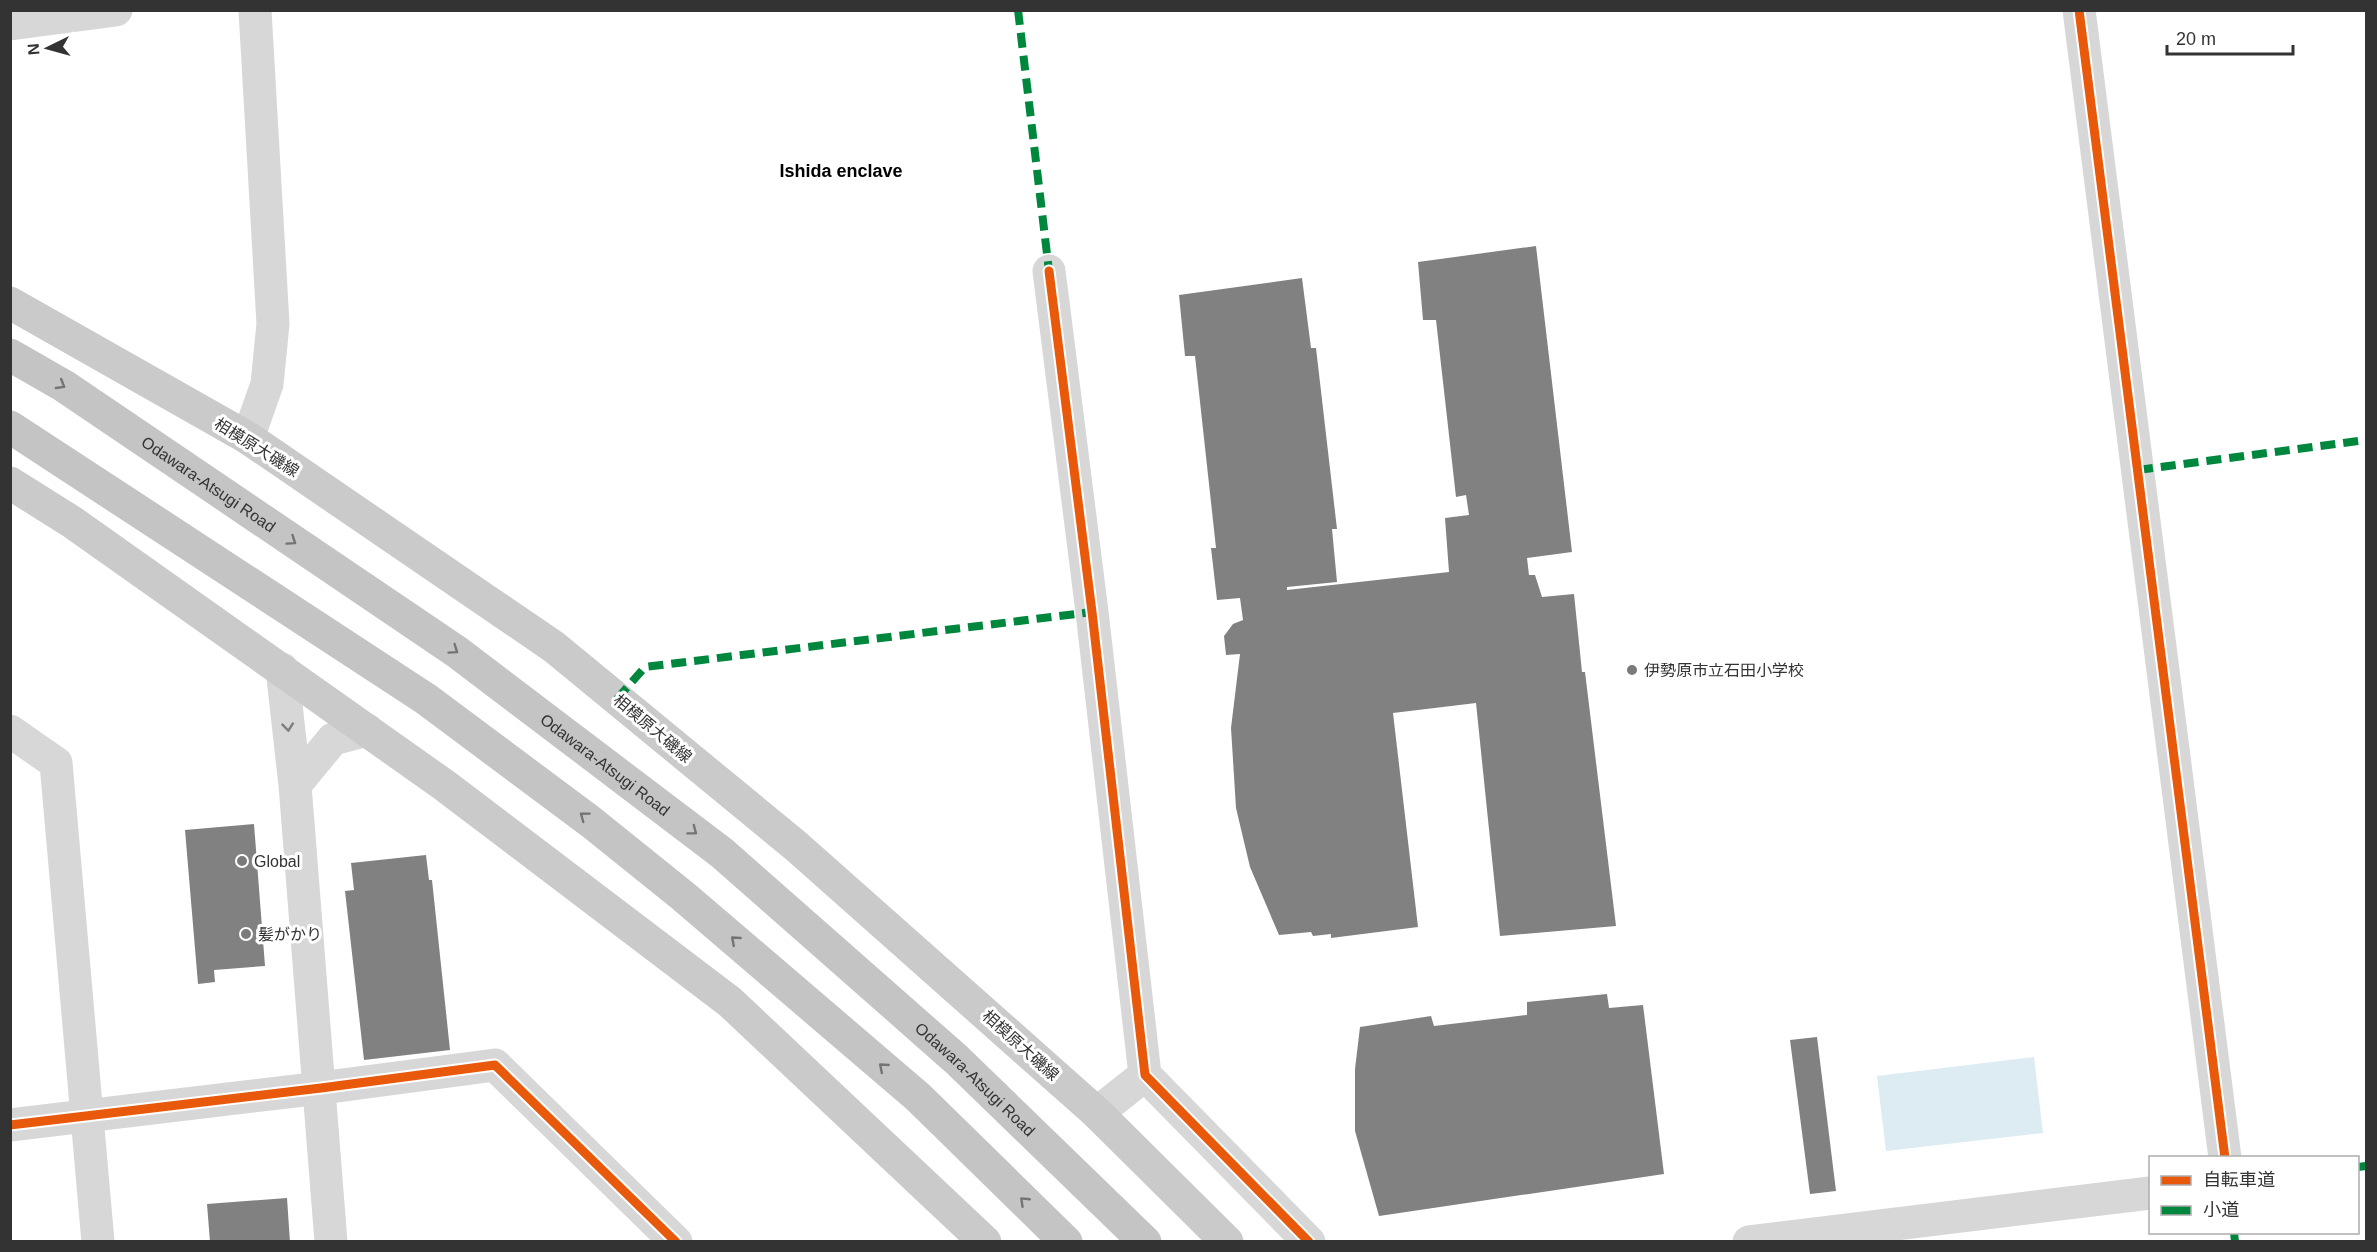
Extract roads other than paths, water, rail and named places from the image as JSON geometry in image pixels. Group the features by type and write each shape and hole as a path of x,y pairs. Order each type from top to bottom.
{"highway":[{"name":"Odawara-Atsugi Road","path":"10,355 64,386 457,652 722,853 956,1059 1145,1242"},
{"path":"10,427 426,699 591,822 684,896 918,1097 1066,1242"}],"main road":[{"name":"相模原大磯線","path":"10,303 248,438 554,647 796,846 1098,1113 1227,1242"},
{"path":"10,483 72,522 444,784 730,1002 986,1242"}],"street":[{"path":"10,24 116,10"},
{"path":"248,438 267,384 273,324 255,10"},
{"path":"2079,10 2225,1156"},
{"path":"1049,271 1092,612 1145,1075 1308,1242"},
{"path":"282,669 295,785 321,1088 331,1242"},
{"path":"295,785 333,739 367,730"},
{"path":"10,731 56,763 89,1115 98,1242"},
{"path":"10,1125 495,1065 676,1242"},
{"path":"1098,1113 1145,1075"},
{"path":"1749,1242 2149,1193"}],"place":[{"name":"伊勢原市立石田小学校","path":"1632,670"},
{"name":"Global","path":"242,861"},
{"name":"髪がかり","path":"246,934"}],"district":[{"name":"Ishida enclave","path":"841,171"}]}
